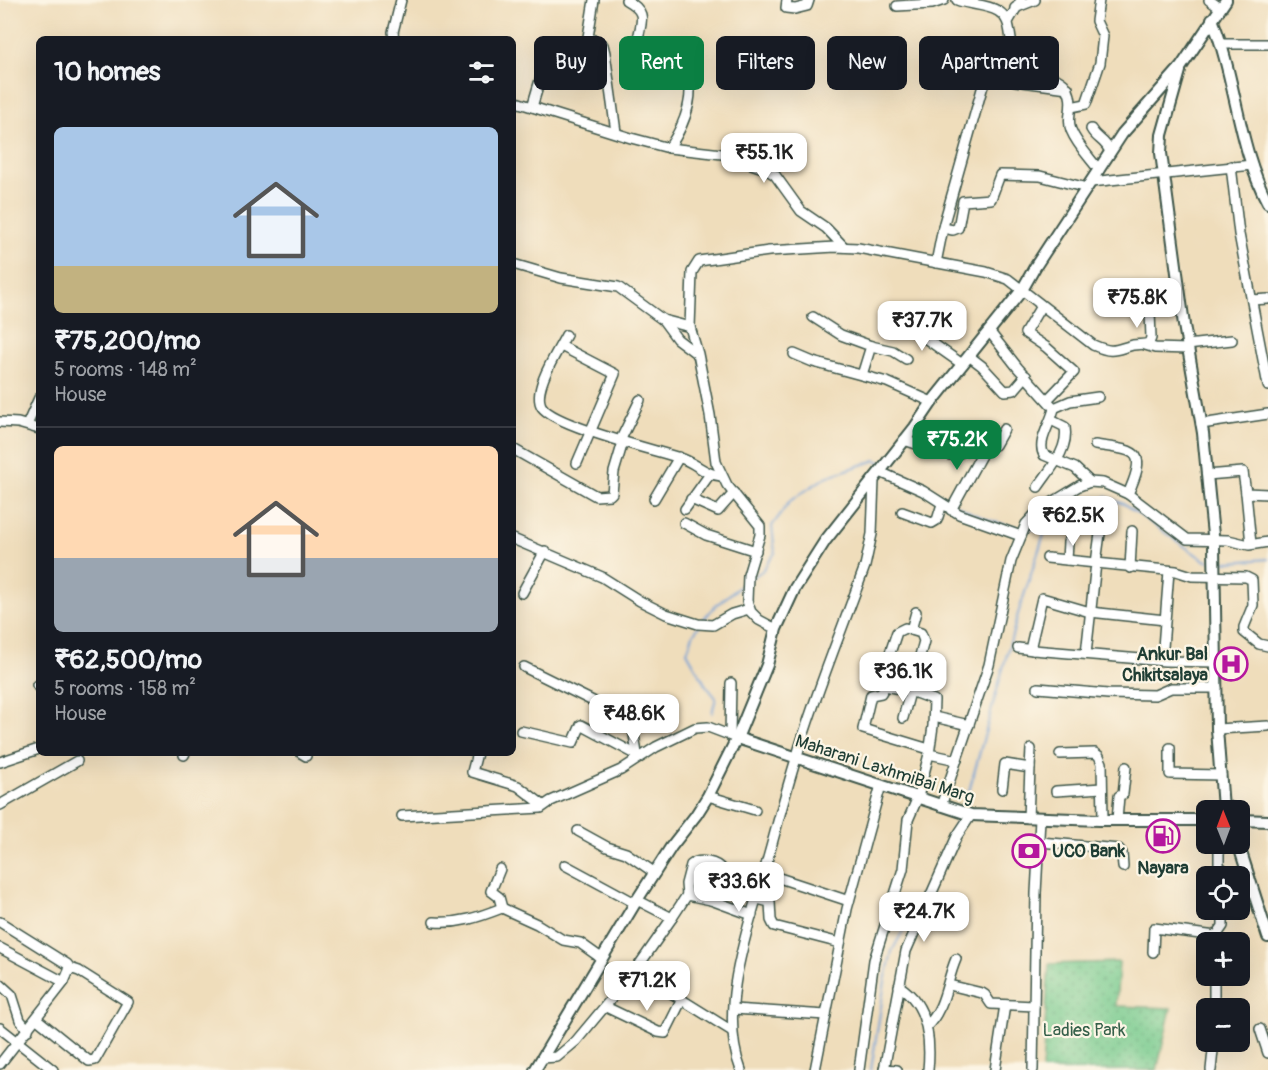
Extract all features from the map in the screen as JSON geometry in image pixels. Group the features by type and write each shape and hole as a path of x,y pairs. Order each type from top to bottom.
{"main road":[{"path":"535,1070 636,901 708,796 767,665 776,629 795,588 825,542 932,402 1022,290 1122,134 1181,67 1223,4"},
{"path":"1212,19 1222,44 1252,165 1268,203"},
{"path":"1181,67 1162,135 1161,153 1207,475 1213,542 1217,729 1222,800"},
{"name":"Maharani LaxhmiBai Marg","path":"733,737 968,815 1040,819 1196,820"},
{"path":"1250,819 1268,821"},
{"path":"1250,893 1268,937"}],"street":[{"path":"394,36 401,0"},
{"path":"594,0 588,38 603,45 616,132"},
{"path":"626,0 642,14 637,46 645,50 678,53 685,62 691,82 690,102 684,121 669,148"},
{"path":"787,0 786,8 790,9 804,8 809,0"},
{"path":"897,6 932,4 944,0"},
{"path":"957,0 996,10 1008,22"},
{"path":"1009,36 1008,22 1018,4 1035,0"},
{"path":"1071,106 1086,104 1100,63 1103,36 1096,21 1099,0"},
{"path":"1209,0 1223,4"},
{"path":"1222,44 1268,44"},
{"path":"1059,80 1068,88 1071,130 1099,170"},
{"path":"1059,87 1068,88"},
{"path":"532,107 537,90"},
{"path":"936,263 943,228 982,90"},
{"path":"516,102 669,148 723,154 766,169 775,175 801,211 826,228 844,247"},
{"path":"1091,129 1107,144 1110,152"},
{"path":"943,228 953,230 958,228 963,201 991,199 1000,176 1040,176 1089,185 1252,165"},
{"path":"1231,166 1239,234 1266,362 1268,386"},
{"path":"776,629 759,620 749,609 747,601 748,581 760,535 760,526 722,476 716,462 710,415 698,354 690,327 692,272 694,265 702,259 769,251 858,248 996,274 1008,279 1093,345 1100,348 1117,351 1134,345 1155,348 1188,347 1232,340"},
{"path":"516,265 561,278 618,287 663,320 677,339 698,354"},
{"path":"1252,300 1268,299"},
{"path":"1041,306 1024,333 1046,347 1074,372 1048,399"},
{"path":"1145,345 1150,342 1150,312"},
{"path":"813,317 841,335 893,351 906,359"},
{"path":"897,319 966,360 982,366 1005,391 1014,390 1026,376"},
{"path":"663,320 690,327"},
{"path":"989,331 1054,408 1040,448 1044,455 1082,472 1090,482"},
{"path":"566,335 539,390 542,406 550,414 591,431 679,457 710,474 722,476"},
{"path":"561,346 615,374 577,463"},
{"path":"862,375 871,346"},
{"path":"794,354 887,382 932,402"},
{"path":"1054,408 1070,401 1098,397"},
{"path":"516,451 596,496 612,493 614,472 622,441 640,400"},
{"path":"27,425 36,405"},
{"path":"1201,424 1268,414"},
{"path":"1038,487 1064,447 1066,430 1063,425 1051,420"},
{"path":"0,422 36,428"},
{"path":"904,440 917,446 955,455 968,449 995,445 1004,429"},
{"path":"1095,445 1130,450 1137,456 1138,473 1128,494"},
{"path":"902,512 932,523 937,520 986,446"},
{"path":"654,499 679,457"},
{"path":"1207,475 1243,472 1251,544"},
{"path":"741,1070 732,1031 741,947 757,899 796,758 865,566 872,534 879,473 924,491 947,507 1023,531"},
{"path":"685,508 710,474"},
{"path":"945,808 957,760 989,665 1011,561 1023,531 1038,512 1090,482 1110,484 1128,494 1187,539 1251,544 1268,542"},
{"path":"691,500 718,511 734,493"},
{"path":"1246,493 1268,494"},
{"path":"1086,654 1102,519"},
{"path":"684,524 706,535 756,551"},
{"path":"1130,568 1132,531"},
{"path":"516,540 602,577 666,614 700,625 719,623 732,614 749,609"},
{"path":"1067,560 1068,542"},
{"path":"522,593 545,551"},
{"path":"1047,558 1169,571 1192,576 1246,577 1252,580 1252,605 1244,632 1259,644 1268,646"},
{"path":"1162,660 1169,571"},
{"path":"1033,650 1032,640 1042,598 1090,612 1165,620"},
{"path":"911,630 916,612"},
{"path":"859,1070 874,960 903,869 908,820 918,797 929,752 933,717 933,700 910,691 885,686 881,680 900,629 921,633 924,641 910,691 903,718"},
{"path":"1018,648 1162,660 1217,662"},
{"path":"524,667 623,716 633,728 639,756"},
{"path":"402,816 541,808 543,805 621,770 639,756 695,728 708,727 733,737 731,683"},
{"path":"885,686 881,693 872,695 863,729 957,760"},
{"path":"1038,688 1108,694 1155,695 1171,688 1217,688"},
{"path":"933,717 969,725"},
{"path":"521,731 573,743 581,725 639,756"},
{"path":"1217,729 1268,726"},
{"path":"1170,748 1170,774 1221,775"},
{"path":"1028,818 1031,749"},
{"path":"0,762 36,750"},
{"path":"1060,754 1097,754 1102,763 1102,820"},
{"path":"476,756 472,772 518,786 543,805"},
{"path":"0,805 76,761"},
{"path":"1002,789 1005,764 1030,768"},
{"path":"1117,820 1119,796 1123,794 1126,767"},
{"path":"815,1070 849,901 881,785"},
{"path":"1056,791 1102,788"},
{"path":"708,796 754,810"},
{"path":"897,1070 884,1069 903,962 911,939 968,815"},
{"path":"1034,1070 1036,894 1040,819"},
{"path":"578,831 607,847 626,853 655,873"},
{"path":"1040,842 1119,849 1122,853 1123,867"},
{"path":"542,1058 551,1059 561,1054 606,1007 687,895 686,884 691,865 698,861 715,864 722,870 711,900"},
{"path":"565,865 672,918"},
{"path":"500,869 491,891 499,897 502,908"},
{"path":"764,873 849,901"},
{"path":"687,895 711,900 752,915"},
{"path":"757,899 770,903 771,920 774,926 840,943"},
{"path":"434,922 452,924 502,908 537,924 563,940 580,943 590,948 601,958"},
{"path":"0,922 70,968 79,971 128,1002 95,1060 89,1061 37,1019"},
{"path":"1153,952 1154,928 1196,936"},
{"path":"0,948 64,982"},
{"path":"927,1026 938,1013 949,986 956,959"},
{"path":"0,1064 64,982 70,968"},
{"path":"621,988 636,989 640,983 648,981 655,983 732,1031"},
{"path":"0,984 12,994 20,1020 28,1030"},
{"path":"899,986 911,994 927,1026 930,1043 928,1070"},
{"path":"949,986 985,994 991,1004 1034,1006"},
{"path":"606,1007 658,1032 665,1033 682,999"},
{"path":"995,1070 1005,1005"},
{"path":"734,1009 826,1015"},
{"path":"0,1028 53,1070"},
{"path":"1260,1029 1268,1053"},
{"path":"1210,1070 1212,1052"}],"green space":[{"name":"Ladies Park","path":"1119,962 1116,1006 1171,1008 1157,1070 1042,1070 1049,964"}],"waterway":[{"path":"751,578 762,571 775,553 772,526 790,501 826,477 876,460 882,463"},
{"path":"890,467 951,501"},
{"path":"962,809 968,795 1018,614 1045,531 1083,505 1106,497 1124,504 1204,560 1209,561"},
{"path":"957,505 988,520 1021,528"},
{"path":"1027,528 1045,531"},
{"path":"1218,561 1268,559"},
{"path":"702,621 714,607 744,583"},
{"path":"699,626 687,652 705,684 716,698 712,713"},
{"path":"871,1070 892,951 934,873 959,815"}],"place":[{"name":"Ankur Bal Chikitsalaya","path":"1231,664"},
{"name":"Nayara","path":"1163,836"},
{"name":"UCO Bank","path":"1029,851"}]}
